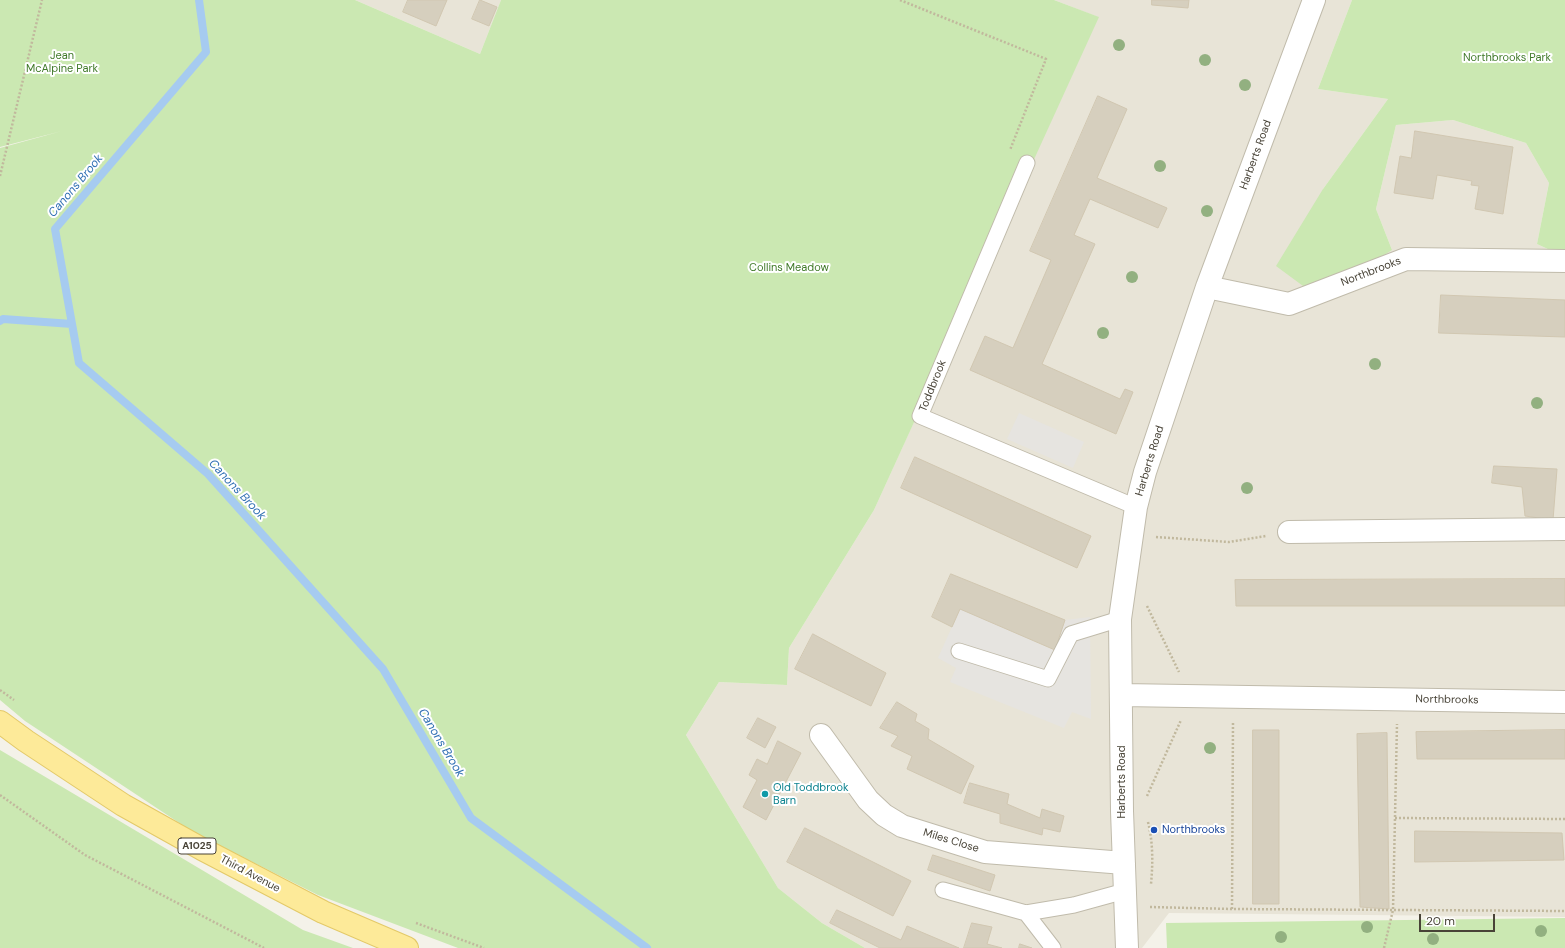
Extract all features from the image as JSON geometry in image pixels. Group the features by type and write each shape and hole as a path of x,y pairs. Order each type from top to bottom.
{"main road":[{"name":"Third Avenue","path":"0,722 26,742 123,805 202,849 322,912 407,948"}],"street":[{"name":"Harberts Road","path":"1127,948 1122,811 1122,695 1120,619 1136,507 1145,472 1207,287 1314,0"},
{"name":"Northbrooks","path":"1207,287 1289,304 1406,259 1565,262"},
{"path":"1289,532 1565,529"},
{"name":"Northbrooks","path":"1122,695 1565,702"},
{"name":"Miles Close","path":"821,736 868,800 884,815 902,826 986,852 1124,863"}],"lane":[{"name":"Toddbrook","path":"1027,163 920,416 1136,507"},
{"path":"959,651 1048,678 1071,634 1120,619"},
{"path":"942,890 1026,913 1074,905 1125,899"},
{"path":"1026,913 1053,948"}],"path":[{"path":"0,176 42,0"},
{"path":"900,0 1046,60 1007,155 1027,163"},
{"path":"1133,536 1229,542 1289,532"},
{"path":"1144,803 1191,696 1145,602"},
{"path":"0,690 19,704"},
{"path":"1232,909 1233,697"},
{"path":"1384,948 1393,910 1397,718"},
{"path":"0,795 85,855 264,948"},
{"path":"1147,818 1151,833 1153,865 1150,891"},
{"path":"1395,818 1565,819"},
{"path":"1125,899 1232,909 1565,912"},
{"path":"414,923 484,948"}],"shaded area":[{"path":"355,0 501,0 480,54"},
{"path":"1054,0 1352,0 1318,89 1388,99 1323,189 1392,250 1376,209 1396,125 1453,120 1526,143 1549,183 1537,244 1565,257 1565,917 1169,913 1142,948 865,948 822,923 778,888 686,735 719,682 787,685 789,648 874,510 1098,17"},
{"path":"1019,413 1084,442 1073,468 1007,439"},
{"path":"960,609 1054,650 1065,620 1090,617 1091,719 1072,712 1064,728 950,682 956,668 938,658"}],"green space":[{"path":"0,0 355,0 480,54 501,0 1054,0 1099,17 874,510 789,648 787,685 719,682 686,735 778,888 822,923 865,948 458,948 318,895 193,832 25,721 0,700 0,148 62,131 0,147"},
{"name":"Northbrooks Park","path":"1352,0 1565,0 1565,257 1537,244 1549,183 1526,143 1453,120 1396,125 1376,209 1392,250 1318,297 1276,266 1323,189 1388,99 1318,89"},
{"path":"0,750 303,930 353,948 0,948"},
{"path":"1565,918 1565,948 1167,948 1166,923"}],"building":[{"path":"408,0 447,0 436,26 403,12"},
{"path":"480,0 497,7 489,26 472,19"},
{"path":"1152,0 1189,0 1188,8 1152,5"},
{"path":"1098,96 1127,109 1097,178 1167,208 1158,228 1090,199 1074,235 1095,244 1042,364 1120,399 1125,389 1133,392 1116,434 970,370 985,336 1013,348 1051,260 1030,251"},
{"path":"1415,131 1513,147 1503,214 1475,209 1479,186 1471,185 1472,181 1437,175 1433,199 1394,193 1400,156 1411,158"},
{"path":"1441,295 1565,300 1565,337 1439,333"},
{"path":"915,457 1091,536 1077,568 901,488"},
{"path":"1494,466 1557,469 1553,520 1525,516 1522,487 1492,483"},
{"path":"951,574 1065,620 1055,650 960,609 952,627 932,617"},
{"path":"1565,579 1565,606 1236,606 1235,580"},
{"path":"813,634 886,673 871,706 795,669"},
{"path":"897,702 917,714 915,721 929,729 928,739 974,766 961,794 907,769 912,756 891,746 898,736 880,728"},
{"path":"758,718 776,727 765,748 747,738"},
{"path":"1253,730 1279,730 1279,904 1253,904"},
{"path":"1565,730 1565,759 1417,759 1416,732"},
{"path":"1387,733 1389,909 1360,907 1357,734"},
{"name":"Old Toddbrook Barn","path":"778,741 801,753 766,820 743,807 757,780 749,775 757,759 767,764"},
{"path":"970,783 1009,794 1007,804 1040,818 1042,809 1064,816 1060,832 1043,828 1042,835 1000,823 1000,814 964,803"},
{"path":"805,828 911,881 893,916 787,862"},
{"path":"1415,831 1562,833 1564,860 1415,862"},
{"path":"933,855 995,875 990,891 928,870"},
{"path":"837,910 901,940 907,926 959,948 880,948 830,923"},
{"path":"972,923 992,927 987,944 1002,948 964,948"},
{"path":"1020,944 1032,948 1019,948"}],"waterway":[{"name":"Canons Brook","path":"199,0 206,52 55,229 79,363 208,474 383,669 471,818 647,948"},
{"path":"0,321 3,319 72,324"}],"place":[{"name":"Old Toddbrook Barn","path":"765,794"},
{"name":"Northbrooks","path":"1154,830"}],"park label":[{"name":"Jean McAlpine Park","path":"62,62"},
{"name":"Collins Meadow","path":"789,268"}]}
